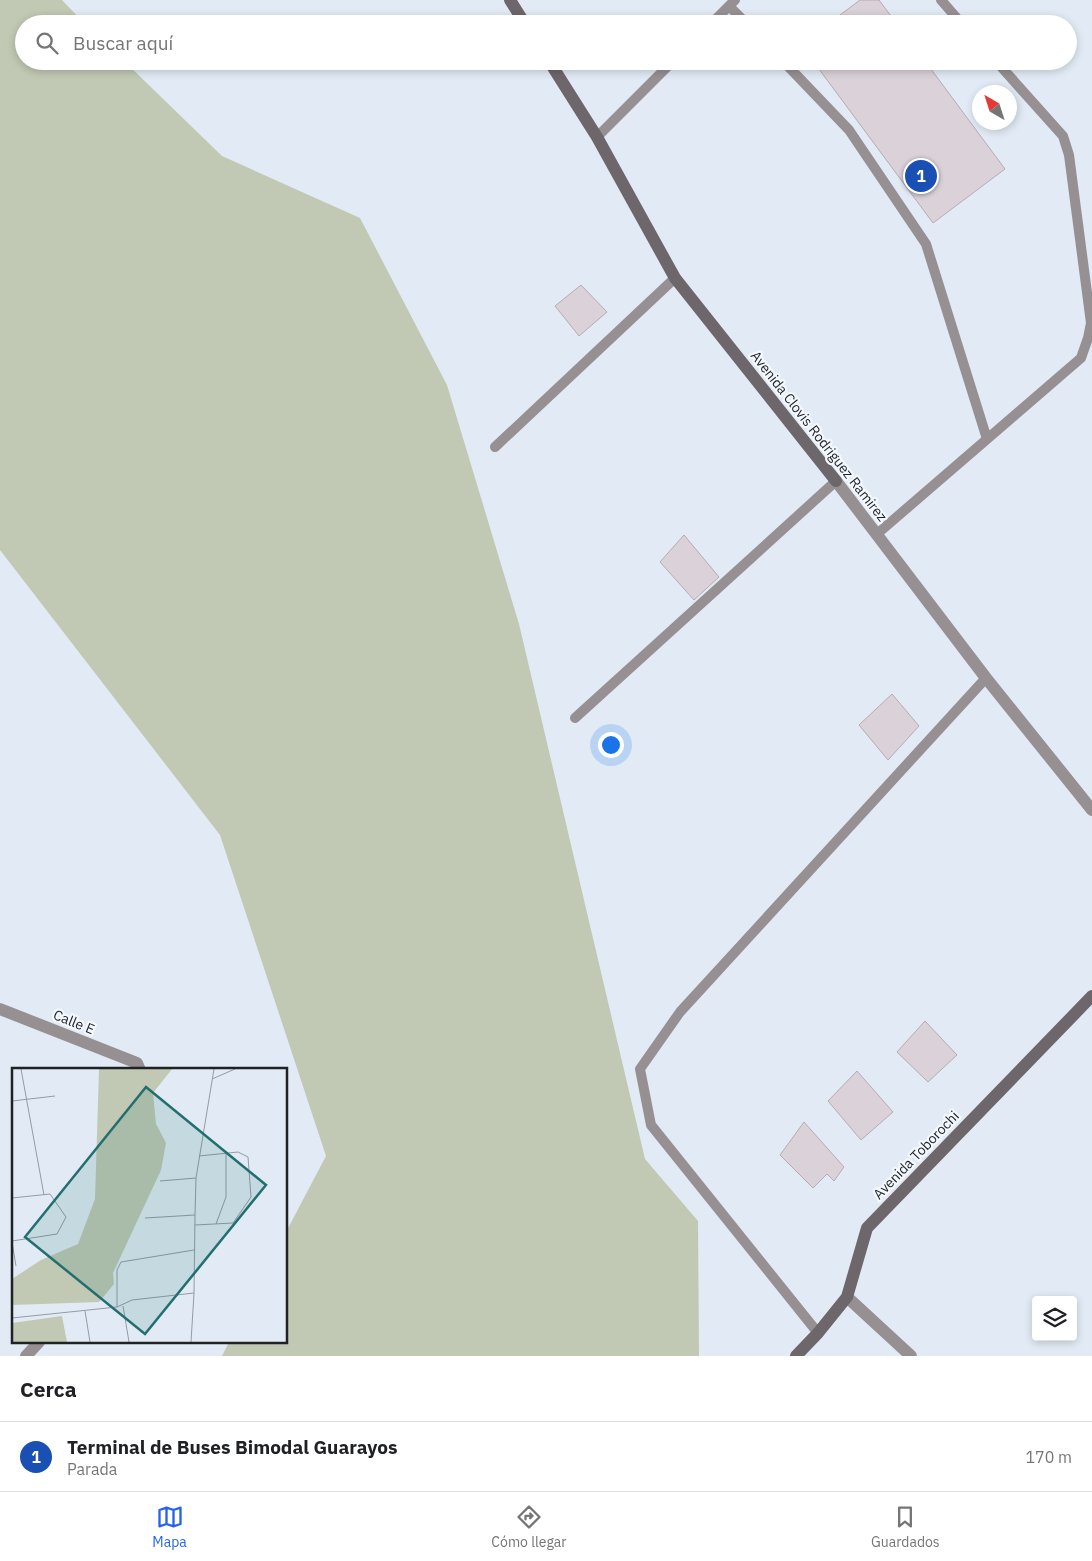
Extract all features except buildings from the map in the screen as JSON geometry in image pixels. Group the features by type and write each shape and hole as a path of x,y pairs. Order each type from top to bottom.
{"main road":[{"path":"510,0 519,15"},
{"name":"Avenida Clovis Rodriguez Ramirez","path":"555,70 597,137 675,278 836,481"},
{"name":"Avenida Toborochi","path":"796,1356 818,1333 847,1297 867,1228 1092,996"}],"street":[{"name":"Avenida Clovis Rodriguez Ramirez","path":"836,481 986,678 1092,810"},
{"name":"Calle E","path":"0,1008 139,1066"},
{"path":"847,1297 911,1356"},
{"path":"26,1356 37,1344"}],"lane":[{"path":"941,0 954,15"},
{"path":"720,15 732,3 741,15"},
{"path":"597,137 664,70"},
{"path":"792,70 849,130 926,244 987,439"},
{"path":"877,534 1081,358 1088,338 1090,322 1070,155 1063,136 1004,70"},
{"path":"495,447 675,278"},
{"path":"574,718 836,481"},
{"path":"818,1333 651,1125 640,1069 680,1012 986,678"}],"green space":[{"path":"0,0 62,0 76,15 15,15 15,70 133,70 222,156 360,218 447,385 519,624 645,1159 698,1221 699,1356 222,1356 228,1344 288,1344 288,1228 326,1156 220,835 0,550"}],"place":[{"name":"Terminal de Buses Bimodal Guarayos","path":"921,176"}]}
